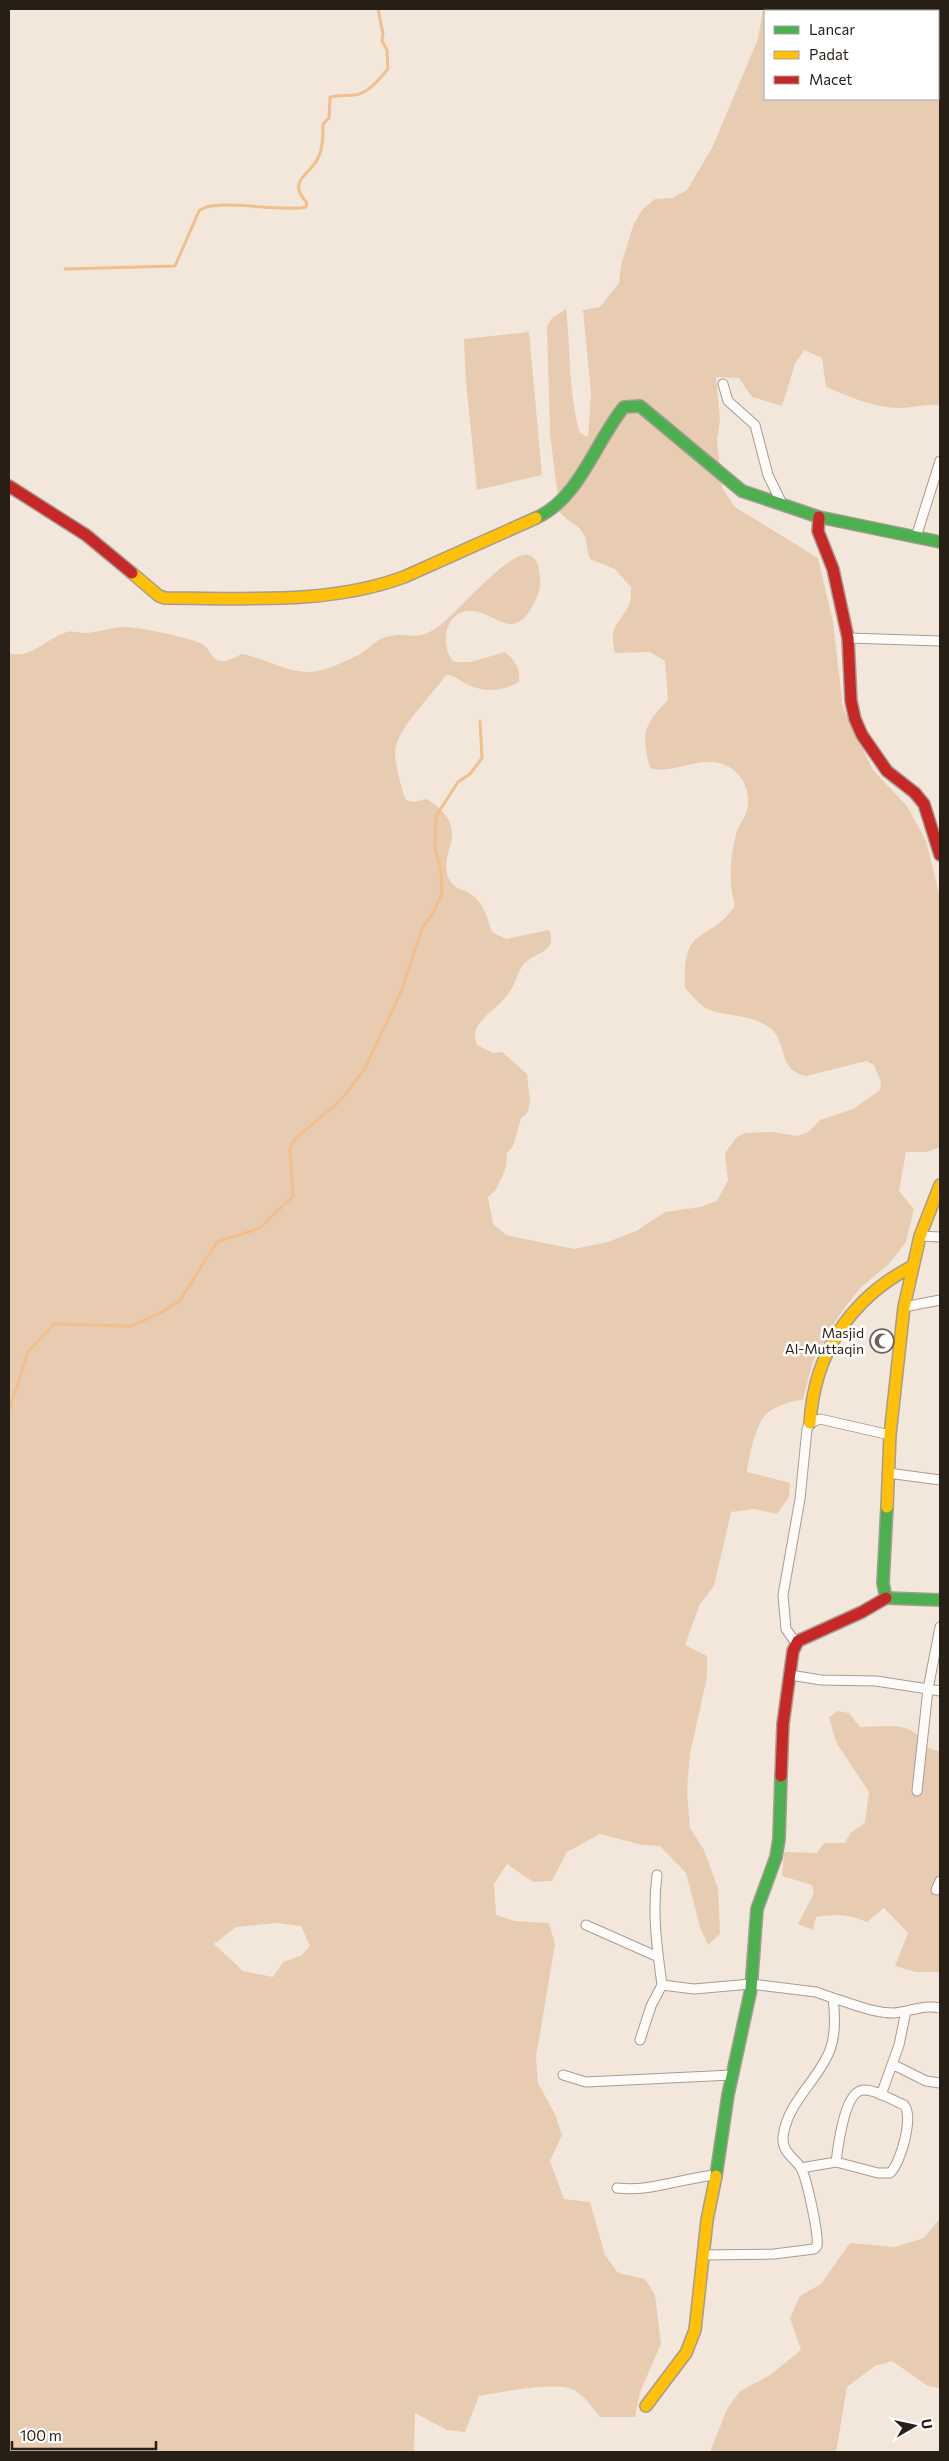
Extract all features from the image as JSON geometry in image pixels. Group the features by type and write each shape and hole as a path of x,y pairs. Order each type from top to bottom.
{"main road":[{"path":"9,486 86,535 159,596 179,599 288,598 385,584 549,512 568,494 614,419 627,406 640,406 742,491 819,516 940,542"},
{"path":"819,516 818,531 833,570 848,638 851,701 862,735 886,771 915,793 924,804 940,855"},
{"path":"886,1598 883,1583 890,1435 904,1307 911,1267 920,1236 940,1185"},
{"path":"810,1423 810,1406 815,1380 822,1361 840,1332 854,1312 873,1291 889,1278 911,1267"},
{"path":"646,2406 691,2343 698,2315 705,2228 716,2175 732,2075 751,1984 757,1909 776,1857 779,1839 780,1767 793,1651 798,1641 862,1612 886,1598 940,1600"}],"street":[{"path":"723,384 728,401 755,425 768,475 782,504"},
{"path":"916,537 940,461"},
{"path":"848,638 926,639 940,641"},
{"path":"920,1236 940,1237"},
{"path":"904,1307 940,1300"},
{"path":"798,1641 793,1639 786,1629 784,1595 810,1423 820,1419 890,1435"},
{"path":"888,1473 940,1480"},
{"path":"917,1791 928,1689 940,1627"},
{"path":"790,1675 821,1680 876,1681 940,1691"},
{"path":"640,2040 651,2006 662,1985 656,1956 654,1898 657,1874"},
{"path":"936,1890 940,1881"},
{"path":"586,1924 656,1956"},
{"path":"662,1985 694,1989 751,1984 816,1992 874,2012 906,2011 920,2007 940,2008"},
{"path":"703,2255 774,2254 814,2249 818,2242 801,2168 786,2153 783,2138 789,2116 830,2050 834,2033 833,1998"},
{"path":"881,2095 899,2045 906,2011"},
{"path":"892,2064 926,2081 940,2083"},
{"path":"563,2075 586,2082 732,2075"},
{"path":"801,2168 836,2162 878,2173 893,2171 907,2129 909,2112 904,2105 863,2090 856,2092 846,2110 836,2162"},
{"path":"617,2188 641,2189 716,2175"}],"shaded area":[{"path":"763,9 940,9 940,405 903,408 888,407 870,404 826,387 822,358 804,350 795,364 782,406 752,397 739,378 716,377 720,420 717,440 722,488 735,507 818,558 833,622 843,708 873,770 907,806 926,841 940,897 940,1147 927,1152 906,1152 899,1191 914,1209 906,1242 888,1265 860,1288 838,1317 813,1361 803,1400 789,1402 775,1408 763,1417 751,1450 747,1472 790,1483 789,1497 777,1514 754,1509 731,1512 714,1586 700,1604 685,1645 707,1656 707,1677 690,1754 687,1790 690,1828 704,1850 718,1888 720,1934 708,1945 700,1927 686,1873 660,1846 642,1845 600,1834 567,1852 552,1881 533,1882 507,1864 494,1884 496,1915 515,1921 549,1923 555,1945 536,2057 538,2083 555,2114 562,2135 550,2161 564,2199 590,2202 605,2255 618,2273 645,2279 655,2295 661,2344 640,2392 635,2417 600,2417 586,2400 574,2390 549,2387 479,2396 465,2432 447,2430 415,2413 414,2452 9,2452 9,653 24,654 57,636 71,631 88,633 124,627 164,633 195,641 205,646 215,658 221,661 229,660 242,654 302,672 317,671 358,655 386,637 395,635 414,636 433,630 442,624 485,582 510,561 521,555 529,555 535,559 538,565 540,587 531,609 523,619 516,623 508,624 476,611 459,613 449,624 446,640 447,648 454,662 471,662 505,652 512,658 516,666 519,673 519,682 505,688 491,690 470,686 453,676 446,675 404,729 395,751 398,773 406,800 414,802 427,799 442,811 449,822 452,832 446,871 454,885 469,893 478,901 484,910 492,932 506,939 549,930 551,938 548,948 523,965 509,993 480,1022 475,1032 477,1045 493,1053 502,1052 527,1074 530,1102 528,1112 521,1118 513,1146 507,1153 503,1175 495,1191 488,1197 493,1224 506,1235 574,1249 608,1242 636,1231 665,1212 700,1207 717,1201 728,1180 725,1153 737,1137 745,1133 772,1132 798,1136 808,1132 820,1120 853,1109 880,1090 881,1082 874,1065 866,1061 806,1076 797,1073 787,1062 780,1041 771,1029 755,1020 710,1010 701,1005 685,988 685,967 692,943 725,918 735,906 731,888 731,859 737,831 748,805 747,790 735,771 722,764 703,762 667,769 658,770 650,768 645,738 646,731 653,717 668,700 665,661 650,652 615,653 613,632 629,605 631,587 615,569 590,559 582,531 560,512 550,435 547,326 552,318 566,309 573,402 580,433 588,437 591,394 583,310 600,307 619,283 621,265 633,226 642,210 655,199 672,198 687,190 712,148 758,39","holes":["277,1923 301,1926 310,1946 302,1955 283,1962 273,1977 243,1971 214,1944 236,1927"]},
{"path":"529,332 542,475 477,490 466,382 464,339"},
{"path":"838,1711 849,1713 860,1727 894,1726 907,1729 916,1734 929,1748 940,1751 940,1972 916,1972 895,1966 908,1933 884,1908 867,1922 855,1917 836,1915 816,1917 813,1930 798,1924 814,1893 812,1885 782,1876 784,1852 817,1853 824,1843 845,1843 851,1832 865,1823 869,1792 836,1742 829,1717"},
{"path":"940,2218 940,2388 928,2386 892,2361 875,2366 847,2387 836,2452 710,2452 727,2409 740,2391 769,2376 801,2350 790,2318 800,2296 821,2284 850,2243 895,2247 924,2238"}],"waterway":[{"path":"65,269 175,266 199,211 207,207 219,205 281,208 306,207 307,203 301,195 299,184 319,156 323,124 329,118 330,97 354,95 364,92 388,69 387,50 382,41 383,34 378,9"},
{"path":"9,1411 28,1352 54,1324 132,1326 162,1312 180,1300 217,1242 260,1228 293,1196 290,1148 296,1138 341,1100 364,1070 401,992 423,926 432,915 442,894 441,872 435,849 436,816 458,782 470,774 482,758 480,721"}],"traffic: fast":[{"path":"536,518 551,509 576,483 624,407 640,406 742,491 819,517 940,542"},
{"path":"887,1507 883,1583 886,1598 940,1600"},
{"path":"716,2176 728,2095 751,1989 757,1909 776,1857 779,1839 781,1776"}],"traffic: slow":[{"path":"132,573 159,596 165,598 286,598 346,592 404,577 536,518"},
{"path":"887,1507 890,1435 904,1307 920,1236 940,1185"},
{"path":"810,1423 813,1398 819,1374 839,1331 853,1312 870,1295 889,1280 911,1267"},
{"path":"646,2406 686,2353 695,2330 707,2220 716,2176"}],"traffic: jam":[{"path":"9,486 86,535 132,573"},
{"path":"819,517 818,531 833,569 848,638 851,701 855,719 862,735 887,771 915,793 924,804 940,855"},
{"path":"781,1776 783,1724 793,1651 798,1641 862,1612 886,1598"}],"place":[{"name":"Masjid Al-Muttaqin","path":"882,1341"}]}
